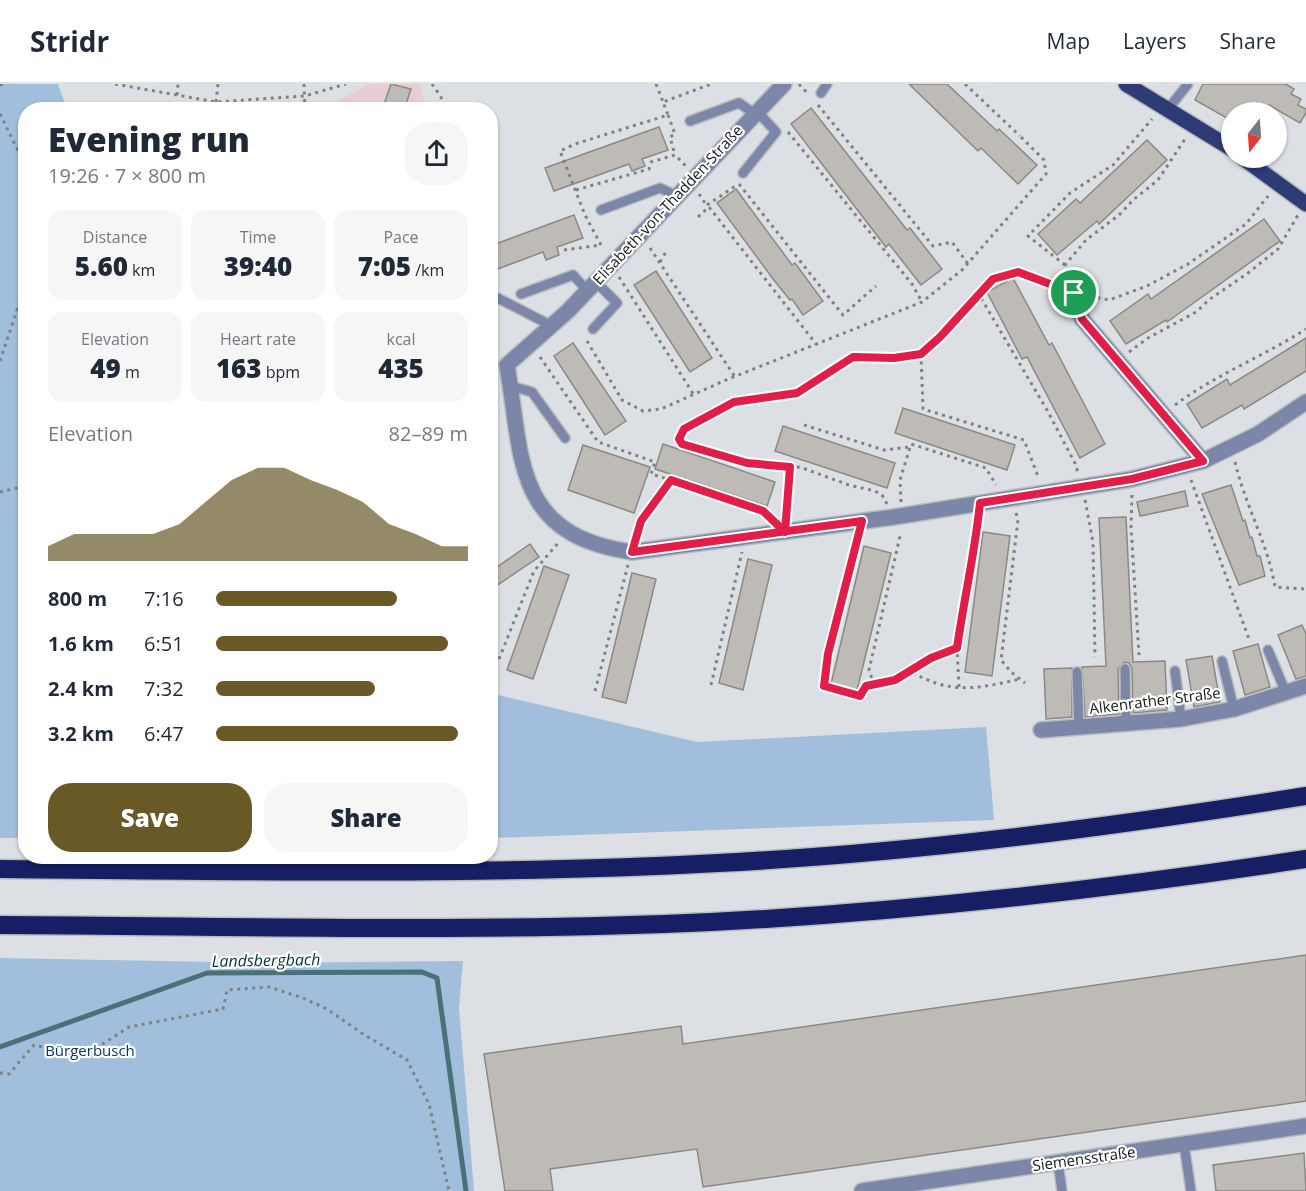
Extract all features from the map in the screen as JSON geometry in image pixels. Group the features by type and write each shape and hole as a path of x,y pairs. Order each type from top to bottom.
{"highway":[{"path":"0,869 448,872 721,863 961,844 1174,817 1306,796"},
{"path":"0,924 450,928 708,922 876,911 1054,894 1306,859"}],"main road":[{"path":"1126,84 1221,142"},
{"path":"1258,168 1305,204"}],"street":[{"name":"Elisabeth-von-Thadden-Straße","path":"511,386 507,365 552,326 592,286 784,84"},
{"path":"1074,293 1082,319 1203,461"},
{"path":"511,386 518,449 529,483 541,508 567,531 589,542 632,552 746,538 1043,494 1186,467 1258,434 1306,402"},
{"name":"Alkenrather Straße","path":"1041,730 1181,719 1234,710 1306,686"},
{"name":"Siemensstraße","path":"862,1191 1306,1126"}],"lane":[{"path":"821,93 827,84"},
{"path":"1163,106 1188,84"},
{"path":"690,121 739,103 756,112 776,132 740,180"},
{"path":"601,210 660,188 677,196"},
{"path":"521,294 573,275 617,303 593,328"},
{"path":"498,298 552,326"},
{"path":"511,386 532,392 565,438"},
{"path":"1268,650 1286,693"},
{"path":"1222,662 1234,710"},
{"path":"1125,669 1126,724"},
{"path":"1175,671 1181,719"},
{"path":"1077,672 1079,728"},
{"path":"1184,1145 1191,1191"},
{"path":"1058,1163 1062,1191"}],"path":[{"path":"0,85 5,84"},
{"path":"115,84 216,102 305,96 346,84"},
{"path":"177,94 178,84"},
{"path":"216,102 218,84"},
{"path":"304,84 305,102"},
{"path":"432,84 442,102"},
{"path":"656,84 675,134 670,137 675,154 695,176"},
{"path":"663,102 711,84"},
{"path":"799,84 933,246 952,242 968,264"},
{"path":"586,339 622,400 644,411 661,410 735,377 922,302 968,264 1046,174 1044,160 965,84"},
{"path":"1074,293 1065,265 1028,236 1070,193 1113,165 1163,106"},
{"path":"0,114 18,151"},
{"path":"668,115 575,144 560,151 601,245 614,262 694,395"},
{"path":"1065,265 1086,240 1119,215 1132,200 1158,180 1194,124"},
{"path":"776,132 783,126 912,284 922,302"},
{"path":"1020,136 1026,141"},
{"path":"576,190 649,169 651,162 675,154"},
{"path":"707,205 740,180 843,315 876,286"},
{"path":"899,516 876,490 849,484 800,466 747,463 682,444 679,439 684,429 734,402 797,393 853,357 894,358 921,354 940,337 993,279 1018,272 1074,293 1109,300 1147,286 1178,269 1246,224 1278,182"},
{"path":"1118,361 1148,338 1196,312 1278,249 1305,204"},
{"path":"698,217 709,207 816,344"},
{"path":"641,234 735,377"},
{"path":"564,250 601,245"},
{"path":"660,262 666,252"},
{"path":"978,293 1057,428 1076,465 1093,542 1095,657"},
{"path":"0,361 18,307"},
{"path":"1164,413 1189,395 1275,349 1306,329"},
{"path":"531,345 598,441 655,462 651,474 763,511 785,532"},
{"path":"921,354 923,409 1024,440 1043,494"},
{"path":"804,425 884,450 910,447 911,444 986,468 1009,499 1018,520 1002,660 1011,672 1026,682"},
{"path":"874,685 869,670 899,516 900,480 910,447"},
{"path":"1230,448 1242,492 1271,564 1275,587 1306,589"},
{"path":"785,532 790,467"},
{"path":"1186,467 1249,639"},
{"path":"1132,479 1131,527 1139,655"},
{"path":"595,691 641,521 671,480"},
{"path":"0,492 18,488"},
{"path":"959,687 957,648 963,604 973,562 980,503"},
{"path":"862,521 828,654 824,686 860,696 866,686 895,680 931,658 957,648"},
{"path":"499,659 534,571 567,531"},
{"path":"711,685 746,538"},
{"path":"909,670 925,681 980,689 1020,679"},
{"path":"0,1073 9,1074 34,1045 84,1056 129,1027 223,1009 227,990 269,987 327,1009 407,1060 429,1104 449,1191"}],"shaded area":[{"path":"369,84 420,84 424,102 335,102"}],"green space":[{"path":"0,84 58,84 64,102 18,102 18,838 0,838"},
{"path":"498,695 697,742 986,727 994,820 498,838"},
{"name":"Bürgerbusch","path":"0,958 265,963 463,961 459,1008 474,1191 0,1191"}],"building":[{"path":"391,84 411,89 407,102 385,102"},
{"path":"909,84 947,84 1037,165 1018,184 981,148 978,151"},
{"path":"1203,84 1286,84 1294,89 1291,94 1301,99 1298,105 1306,109 1306,113 1300,123 1287,115 1287,102 1221,102 1221,115 1195,100"},
{"path":"811,108 907,230 910,228 942,269 921,285 889,244 886,247 791,124"},
{"path":"659,127 668,150 642,159 645,166 632,171 629,164 554,191 545,168"},
{"path":"1147,140 1167,160 1099,224 1097,221 1057,255 1038,234 1076,199 1080,203"},
{"path":"736,189 792,265 795,263 823,301 803,315 773,279 717,203"},
{"path":"574,215 583,238 557,247 559,255 546,260 543,252 498,269 498,243"},
{"path":"1264,219 1280,241 1167,322 1166,320 1126,344 1110,321 1148,294 1151,299"},
{"path":"656,271 712,358 690,372 634,285"},
{"path":"1013,278 1049,345 1052,343 1105,444 1080,458 1027,357 1022,359 987,292"},
{"path":"1306,338 1306,371 1244,409 1242,405 1202,428 1187,404 1227,379 1230,385"},
{"path":"573,343 626,421 605,435 554,356"},
{"path":"903,408 1015,445 1007,470 895,433"},
{"path":"783,426 895,463 887,488 775,451"},
{"path":"663,444 775,482 767,506 655,469"},
{"path":"583,445 650,467 634,513 568,490"},
{"path":"1231,485 1243,521 1245,520 1250,538 1252,537 1257,556 1260,556 1265,576 1239,585 1202,494"},
{"path":"1185,491 1188,506 1140,516 1137,502"},
{"path":"1126,517 1133,662 1165,661 1167,710 1133,713 1132,668 1129,663 1124,662 1118,669 1119,714 1085,717 1082,667 1106,666 1099,518"},
{"path":"983,532 1010,536 992,676 965,672"},
{"path":"530,544 539,557 498,585 498,566"},
{"path":"864,546 891,553 857,690 831,684"},
{"path":"748,559 772,565 743,690 719,683"},
{"path":"544,566 569,575 533,679 507,670"},
{"path":"632,573 656,579 626,703 602,697"},
{"path":"1302,625 1306,634 1306,676 1296,679 1278,635"},
{"path":"1258,644 1270,687 1245,695 1233,651"},
{"path":"1212,656 1220,702 1194,707 1186,660"},
{"path":"1072,668 1072,717 1046,719 1044,669"},
{"path":"1306,955 1306,1101 703,1187 697,1149 550,1169 553,1191 505,1191 484,1054 681,1026 683,1044"},
{"path":"1304,1153 1306,1191 1216,1191 1213,1165"}],"waterway":[{"name":"Landsbergbach","path":"0,1047 207,973 422,972 437,978 466,1191"}],"route":[{"path":"1018,272 1074,293 1082,319 1203,461 1132,479 980,503 973,562 963,604 957,648 931,658 895,680 866,686 860,696 824,686 835,623 862,521 746,538 632,552 641,521 671,480 763,511 785,532 790,467 747,463 682,444 679,439 684,429 734,402 797,393 853,357 894,358 921,354 940,337 993,279 1018,272"}]}
